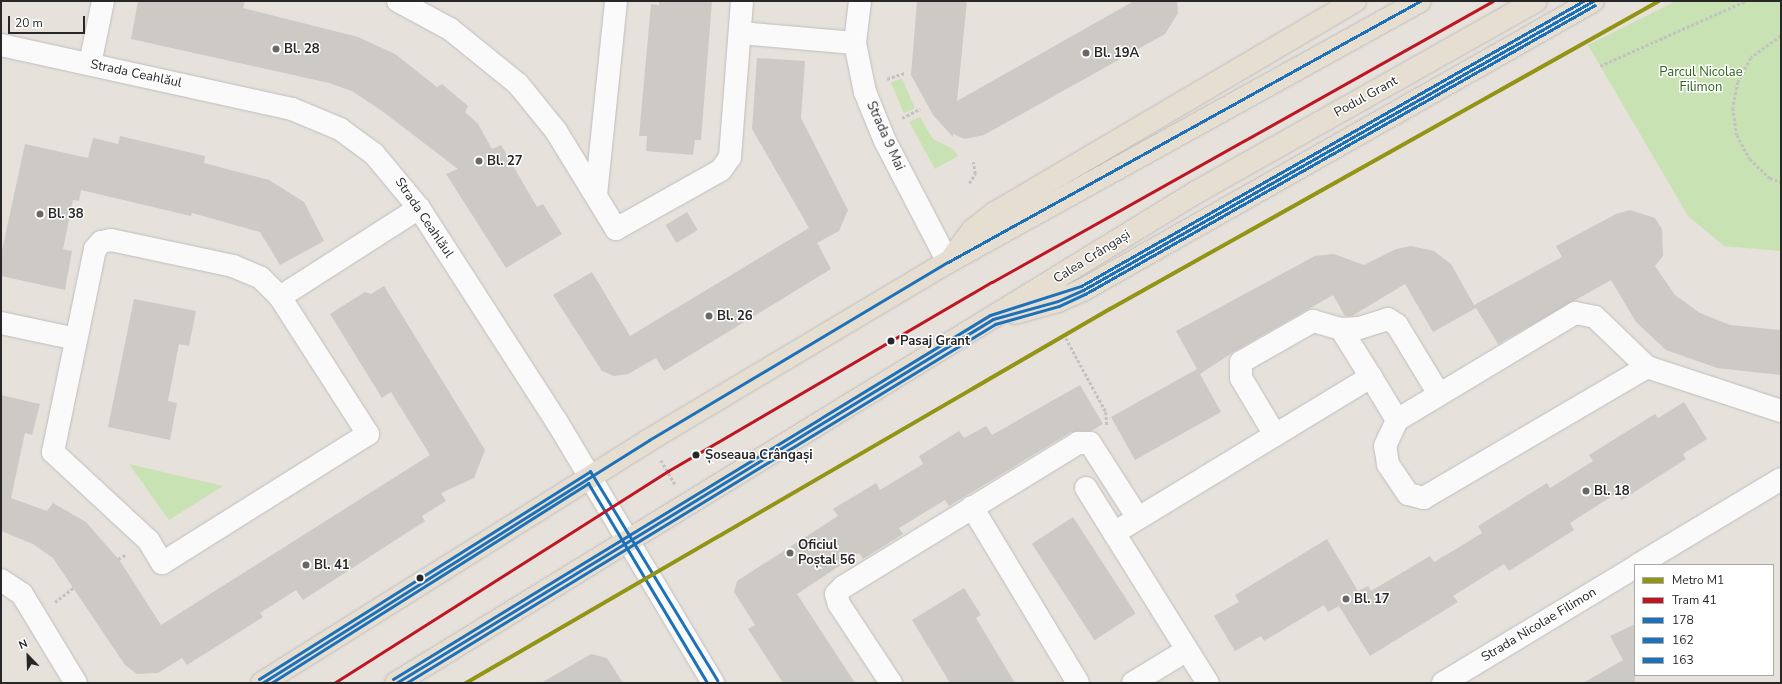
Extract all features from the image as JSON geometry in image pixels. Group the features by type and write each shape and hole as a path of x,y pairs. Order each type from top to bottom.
{"main road":[{"path":"948,262 973,230 995,213 1355,1"},
{"path":"262,683 590,476 948,262 1164,144 1420,1"},
{"name":"Podul Grant","path":"1195,193 1536,1"},
{"path":"993,319 1058,301 1083,290 1593,1"},
{"name":"Calea Crângași","path":"396,683 993,319 1195,193"}],"street":[{"path":"90,64 103,1"},
{"path":"398,1 450,29 518,84 556,130 616,229 721,170 730,157 742,1"},
{"path":"596,195 616,1"},
{"name":"Strada 9 Mai","path":"860,1 855,42 865,92 879,128 948,262"},
{"path":"740,33 855,42"},
{"name":"Strada Ceahlăul","path":"1,45 264,101 316,118 374,154 419,208 590,476 629,540"},
{"path":"280,297 419,208"},
{"path":"111,240 232,266 261,278 280,297 368,434 162,563 149,541 53,452 76,339 95,249 101,242 111,240"},
{"path":"1647,367 1424,498 1408,494 1388,464 1385,446 1397,420 1575,313 1595,317 1647,367 1781,411"},
{"path":"1275,435 1241,378 1241,362 1313,321 1340,329 1358,328 1388,319 1397,325 1439,394"},
{"path":"1,323 76,339"},
{"path":"1340,329 1397,420"},
{"path":"1114,533 1371,377"},
{"path":"891,683 836,594 972,507 1078,443 1090,443 1138,518"},
{"path":"1640,564 1781,479"},
{"path":"1086,488 1208,683"},
{"path":"972,507 1078,683"},
{"path":"629,540 714,683"},
{"name":"Strada Nicolae Filimon","path":"1443,683 1634,568"},
{"path":"1,580 22,594 76,683"},
{"path":"1133,683 1187,650"}],"path":[{"path":"1600,66 1745,1"},
{"path":"1781,36 1751,58 1738,82 1733,108 1737,135 1750,159 1770,178 1781,182"},
{"path":"969,183 975,174 973,162"},
{"path":"1066,338 1106,412 1108,435 1099,456"},
{"path":"649,440 688,504"}],"green space":[{"name":"Parcul Nicolae Filimon","path":"1676,1 1781,1 1781,251 1724,246 1688,216 1588,45"},
{"path":"902,78 915,108 904,113 891,83"},
{"path":"920,117 933,139 953,149 958,156 935,169 909,122"},
{"path":"129,464 223,486 169,520"}],"building":[{"path":"138,1 245,1 243,8 358,37 395,54 437,87 442,84 468,106 465,112 478,124 492,149 501,145 537,207 543,204 562,234 506,268 446,174 458,169 382,111 352,91 329,83 131,39"},
{"path":"659,1 712,1 701,140 695,140 693,155 646,151 647,136 639,136 651,4 659,5"},
{"name":"Bl. 19A","path":"917,1 967,1 957,101 1134,1 1177,1 1178,13 1165,34 984,135 965,139 953,134 953,137 933,115 911,75"},
{"name":"Bl. 26","path":"757,58 805,61 801,118 848,210 839,231 817,243 831,269 664,371 656,358 628,374 614,376 602,371 553,295 592,272 630,336 809,228 752,129"},
{"name":"Bl. 38","path":"120,136 205,156 204,163 269,180 304,202 324,241 280,265 260,232 192,213 191,216 81,190 79,201 73,200 63,249 72,251 65,290 1,276 1,255 25,144 88,158 93,138 118,144"},
{"path":"1630,210 1655,218 1662,229 1663,256 1655,266 1675,295 1700,313 1730,325 1781,330 1781,375 1717,368 1666,350 1636,322 1611,280 1498,344 1476,308 1433,332 1405,284 1352,316 1345,316 1333,295 1235,351 1200,374 1221,412 1135,460 1111,417 1197,369 1176,331 1315,256 1334,254 1364,265 1396,249 1411,246 1434,251 1451,264 1474,305 1562,257 1556,246 1616,214"},
{"path":"687,212 698,230 676,243 666,225"},
{"path":"384,286 485,450 474,478 441,493 446,501 422,516 425,521 303,600 296,590 260,613 263,617 187,665 182,658 158,673 137,674 125,665 53,558 33,544 1,531 1,395 40,404 32,435 25,433 11,498 47,511 53,503 86,522 120,561 161,625 430,455 391,392 382,398 330,314 365,292 371,294"},
{"path":"134,299 196,311 189,346 179,344 168,401 177,403 170,440 108,427"},
{"path":"1080,385 1103,424 1091,431 1071,432 949,506 945,500 899,528 903,534 863,559 859,553 797,594 855,683 783,683 748,629 755,625 734,592 737,581 838,516 833,509 876,483 880,490 923,464 919,456 959,431 964,438 986,426 992,435"},
{"path":"1684,402 1707,439 1683,454 1686,459 1622,500 1617,493 1570,523 1574,530 1509,571 1504,564 1453,596 1458,602 1370,656 1339,606 1328,612 1324,605 1264,641 1261,636 1235,651 1214,616 1239,602 1235,595 1327,539 1358,591 1368,586 1371,591 1430,556 1434,562 1461,546 1482,533 1478,526 1547,483 1550,488 1593,461 1589,455 1655,414 1658,418"},
{"path":"1073,517 1136,613 1095,640 1032,544"},
{"path":"964,588 981,615 976,618 1015,683 950,683 912,620"},
{"path":"1634,624 1635,683 1583,683 1623,660 1610,636"},
{"path":"591,654 607,658 623,683 541,683"}],"metro line":[{"name":"M1","path":"466,683 1110,309 1659,1"}],"tram line":[{"name":"41","path":"334,683 668,471 992,282 1493,1"}],"transit line":[{"name":"178","path":"262,683 649,440 948,262 1420,1"},
{"name":"163","path":"393,679 990,315 1081,286 1583,1"},
{"name":"178","path":"396,683 993,319 1058,301 1083,290 1593,1"},
{"name":"162","path":"406,683 995,324 1059,306 1085,294 1595,5"},
{"name":"163","path":"259,679 590,471 717,680"},
{"name":"162","path":"271,683 588,483 707,683"}],"place":[{"name":"Bl. 28","path":"276,49"},
{"name":"Bl. 19A","path":"1086,53"},
{"name":"Bl. 27","path":"479,161"},
{"name":"Bl. 38","path":"40,214"},
{"name":"Bl. 26","path":"709,316"},
{"name":"Pasaj Grant","path":"891,341"},
{"name":"Șoseaua Crângași","path":"696,455"},
{"name":"Bl. 18","path":"1586,491"},
{"name":"Oficiul Poștal 56","path":"790,553"},
{"name":"Bl. 41","path":"306,565"},
{"name":"Bl. 17","path":"1346,599"}]}
